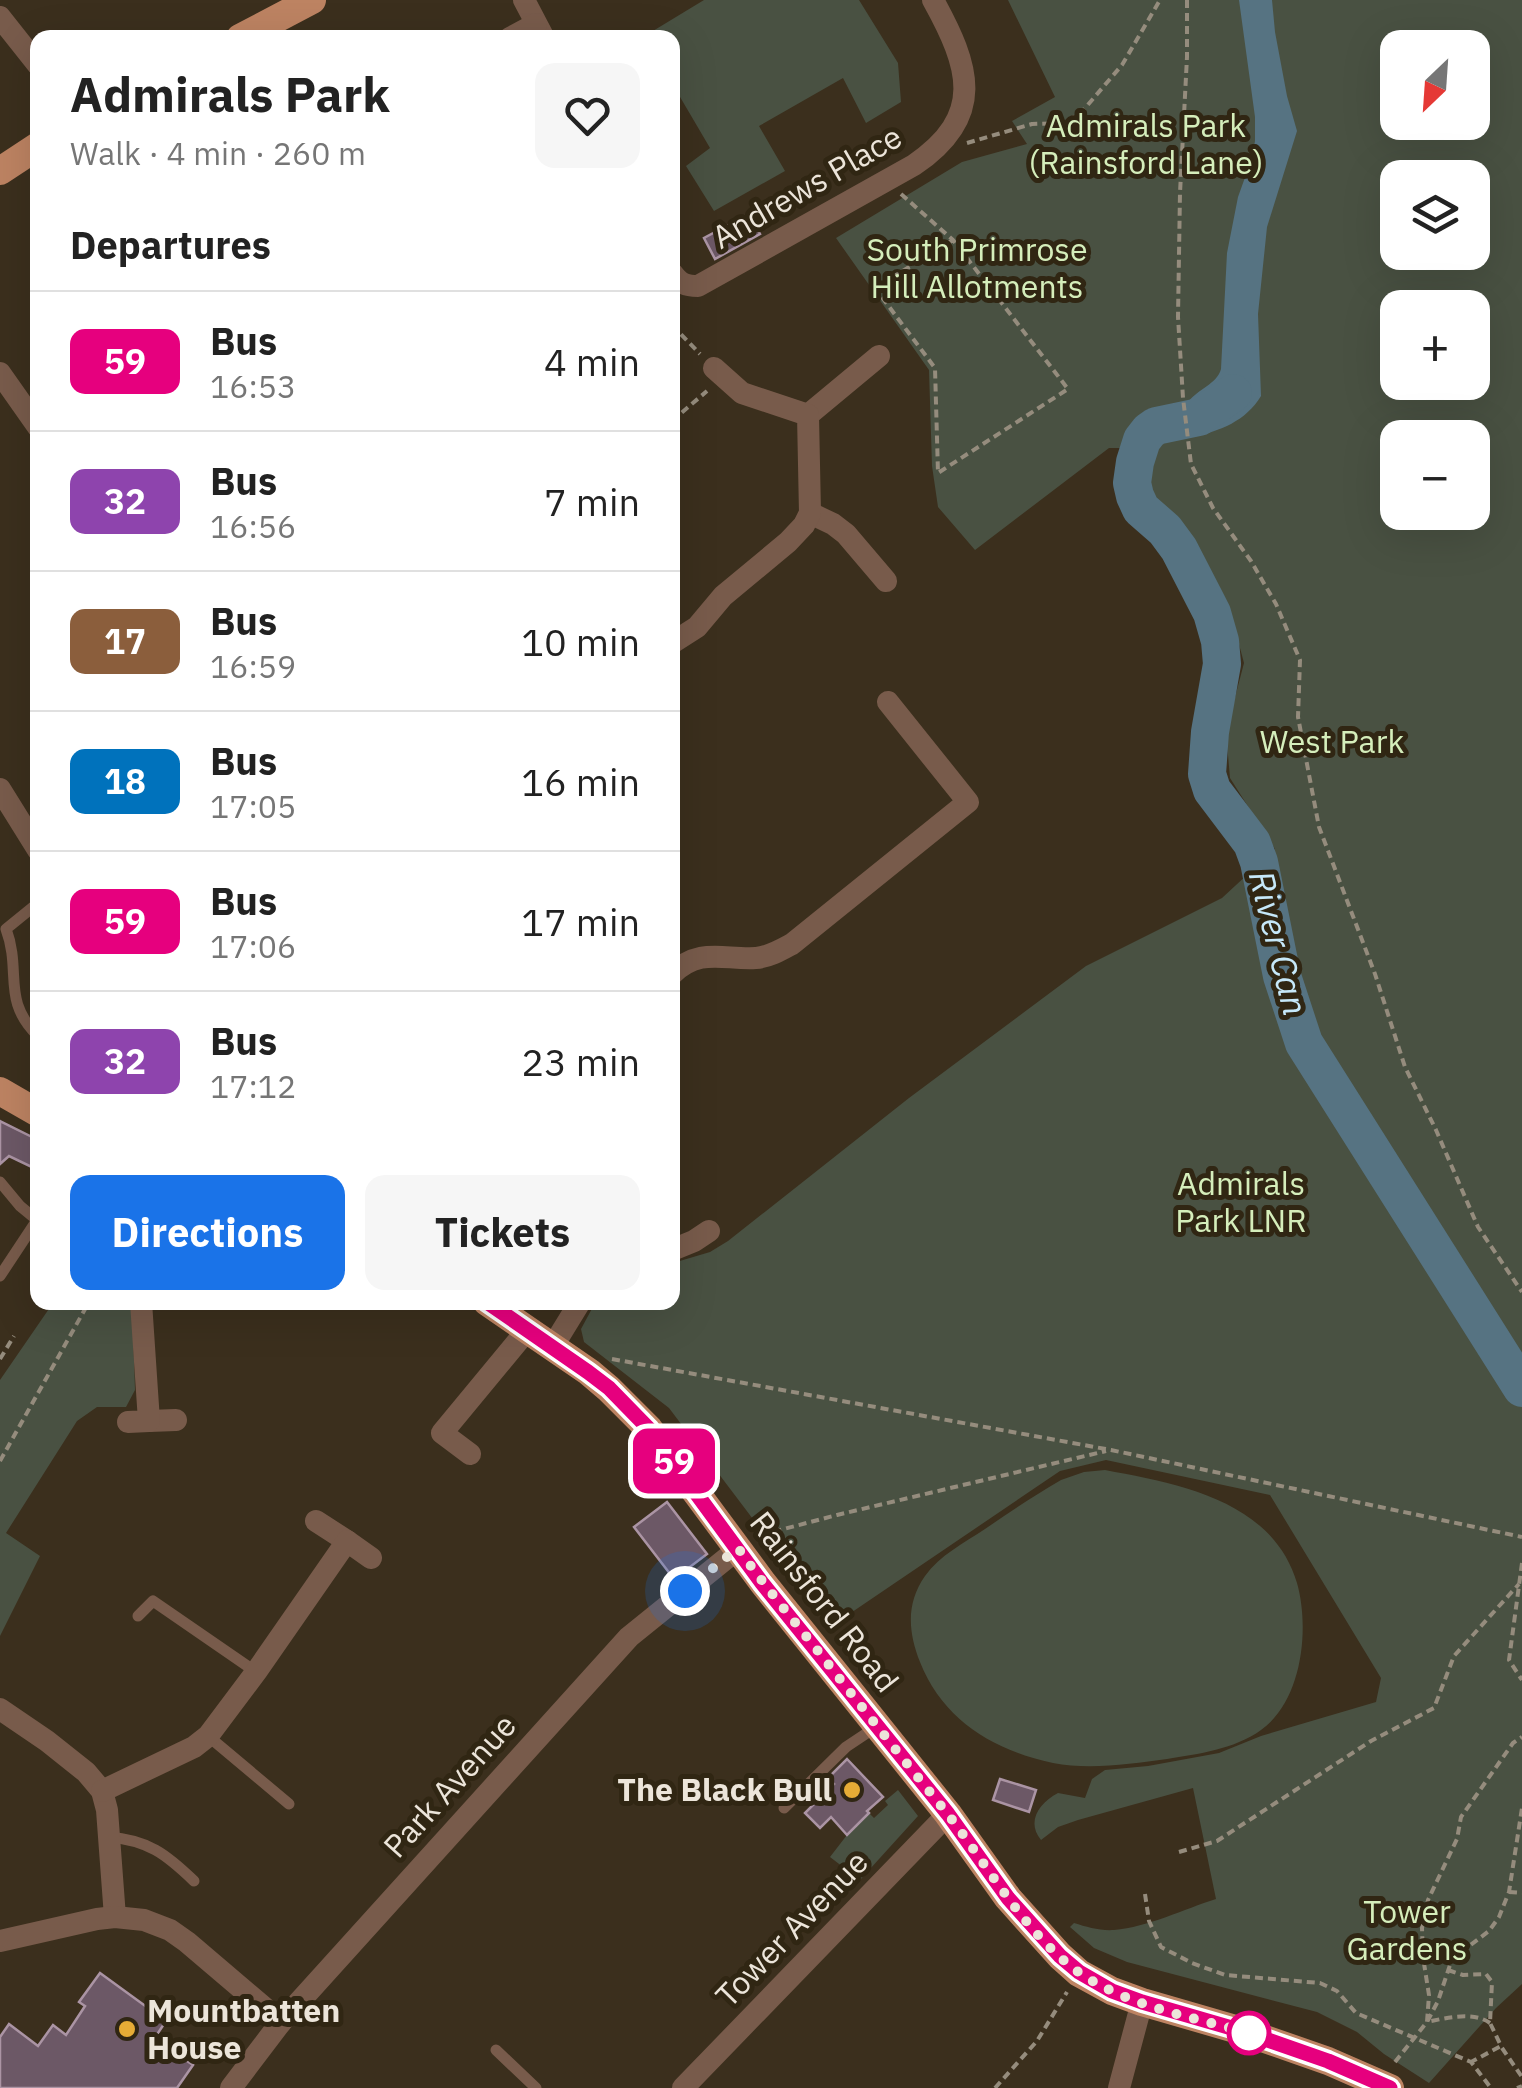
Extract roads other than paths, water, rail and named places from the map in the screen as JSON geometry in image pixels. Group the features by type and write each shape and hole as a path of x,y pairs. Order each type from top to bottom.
{"main road":[{"path":"255,30 312,0"},
{"path":"0,158 30,148"},
{"path":"0,171 30,150"},
{"path":"1,1094 30,1109"},
{"name":"Rainsford Road","path":"499,1310 609,1388 649,1429 876,1727 948,1814 1008,1898 1042,1938 1079,1972 1112,1991 1242,2031 1386,2086"}],"street":[{"path":"524,0 539,30"},
{"name":"Andrews Place","path":"680,282 698,286 932,152 952,131 963,102 961,64 956,45 933,0"},
{"path":"0,17 30,55"},
{"path":"808,415 879,356"},
{"path":"0,373 30,416"},
{"path":"718,373 742,393 808,415"},
{"path":"680,638 804,525 810,513 808,415"},
{"path":"810,513 846,534 886,581"},
{"path":"680,968 692,959 709,956 758,958 792,944 968,802 888,702"},
{"path":"2,794 30,838"},
{"path":"680,1247 708,1231"},
{"path":"142,1310 139,1422 176,1420"},
{"path":"552,1346 575,1310"},
{"path":"470,1454 442,1433 528,1329"},
{"path":"316,1521 371,1558"},
{"path":"102,1792 194,1747 208,1736 347,1541"},
{"name":"Park Avenue","path":"231,2088 280,2022 629,1637 738,1548"},
{"path":"0,1708 86,1772 102,1792 107,1810 115,1917"},
{"name":"Tower Avenue","path":"683,2088 948,1814"},
{"path":"0,1941 98,1919 144,1920 170,1930 280,2022"},
{"path":"1120,2088 1142,2002"}],"lane":[{"path":"30,910 6,929 13,947 15,1004 30,1029"},
{"path":"0,1182 30,1214"},
{"path":"0,1276 30,1231"},
{"path":"138,1616 153,1601 256,1672"},
{"path":"784,1808 846,1748 876,1727"},
{"path":"208,1736 289,1804"},
{"path":"108,1838 145,1844 194,1880"},
{"path":"496,2050 536,2088"}],"water":[{"path":"1239,0 1272,0 1287,96 1297,131 1267,227 1258,314 1261,396 1232,424 1193,437 1188,402 1216,379 1221,369 1227,253 1255,141"}],"waterway":[{"name":"River Can","path":"1233,393 1199,417 1149,431 1142,440 1132,483 1141,509 1179,549 1212,613 1220,641 1222,664 1207,774 1212,790 1252,843 1259,862 1282,976 1304,1043 1522,1388"}],"place":[{"name":"The Black Bull","path":"852,1790"},
{"name":"Mountbatten House","path":"127,2029"}],"park label":[{"name":"Admirals Park (Rainsford Lane)","path":"1146,144"},
{"name":"South Primrose Hill Allotments","path":"977,268"},
{"name":"West Park","path":"1332,742"},
{"name":"Admirals Park LNR","path":"1241,1202"},
{"name":"Tower Gardens","path":"1407,1930"}]}
